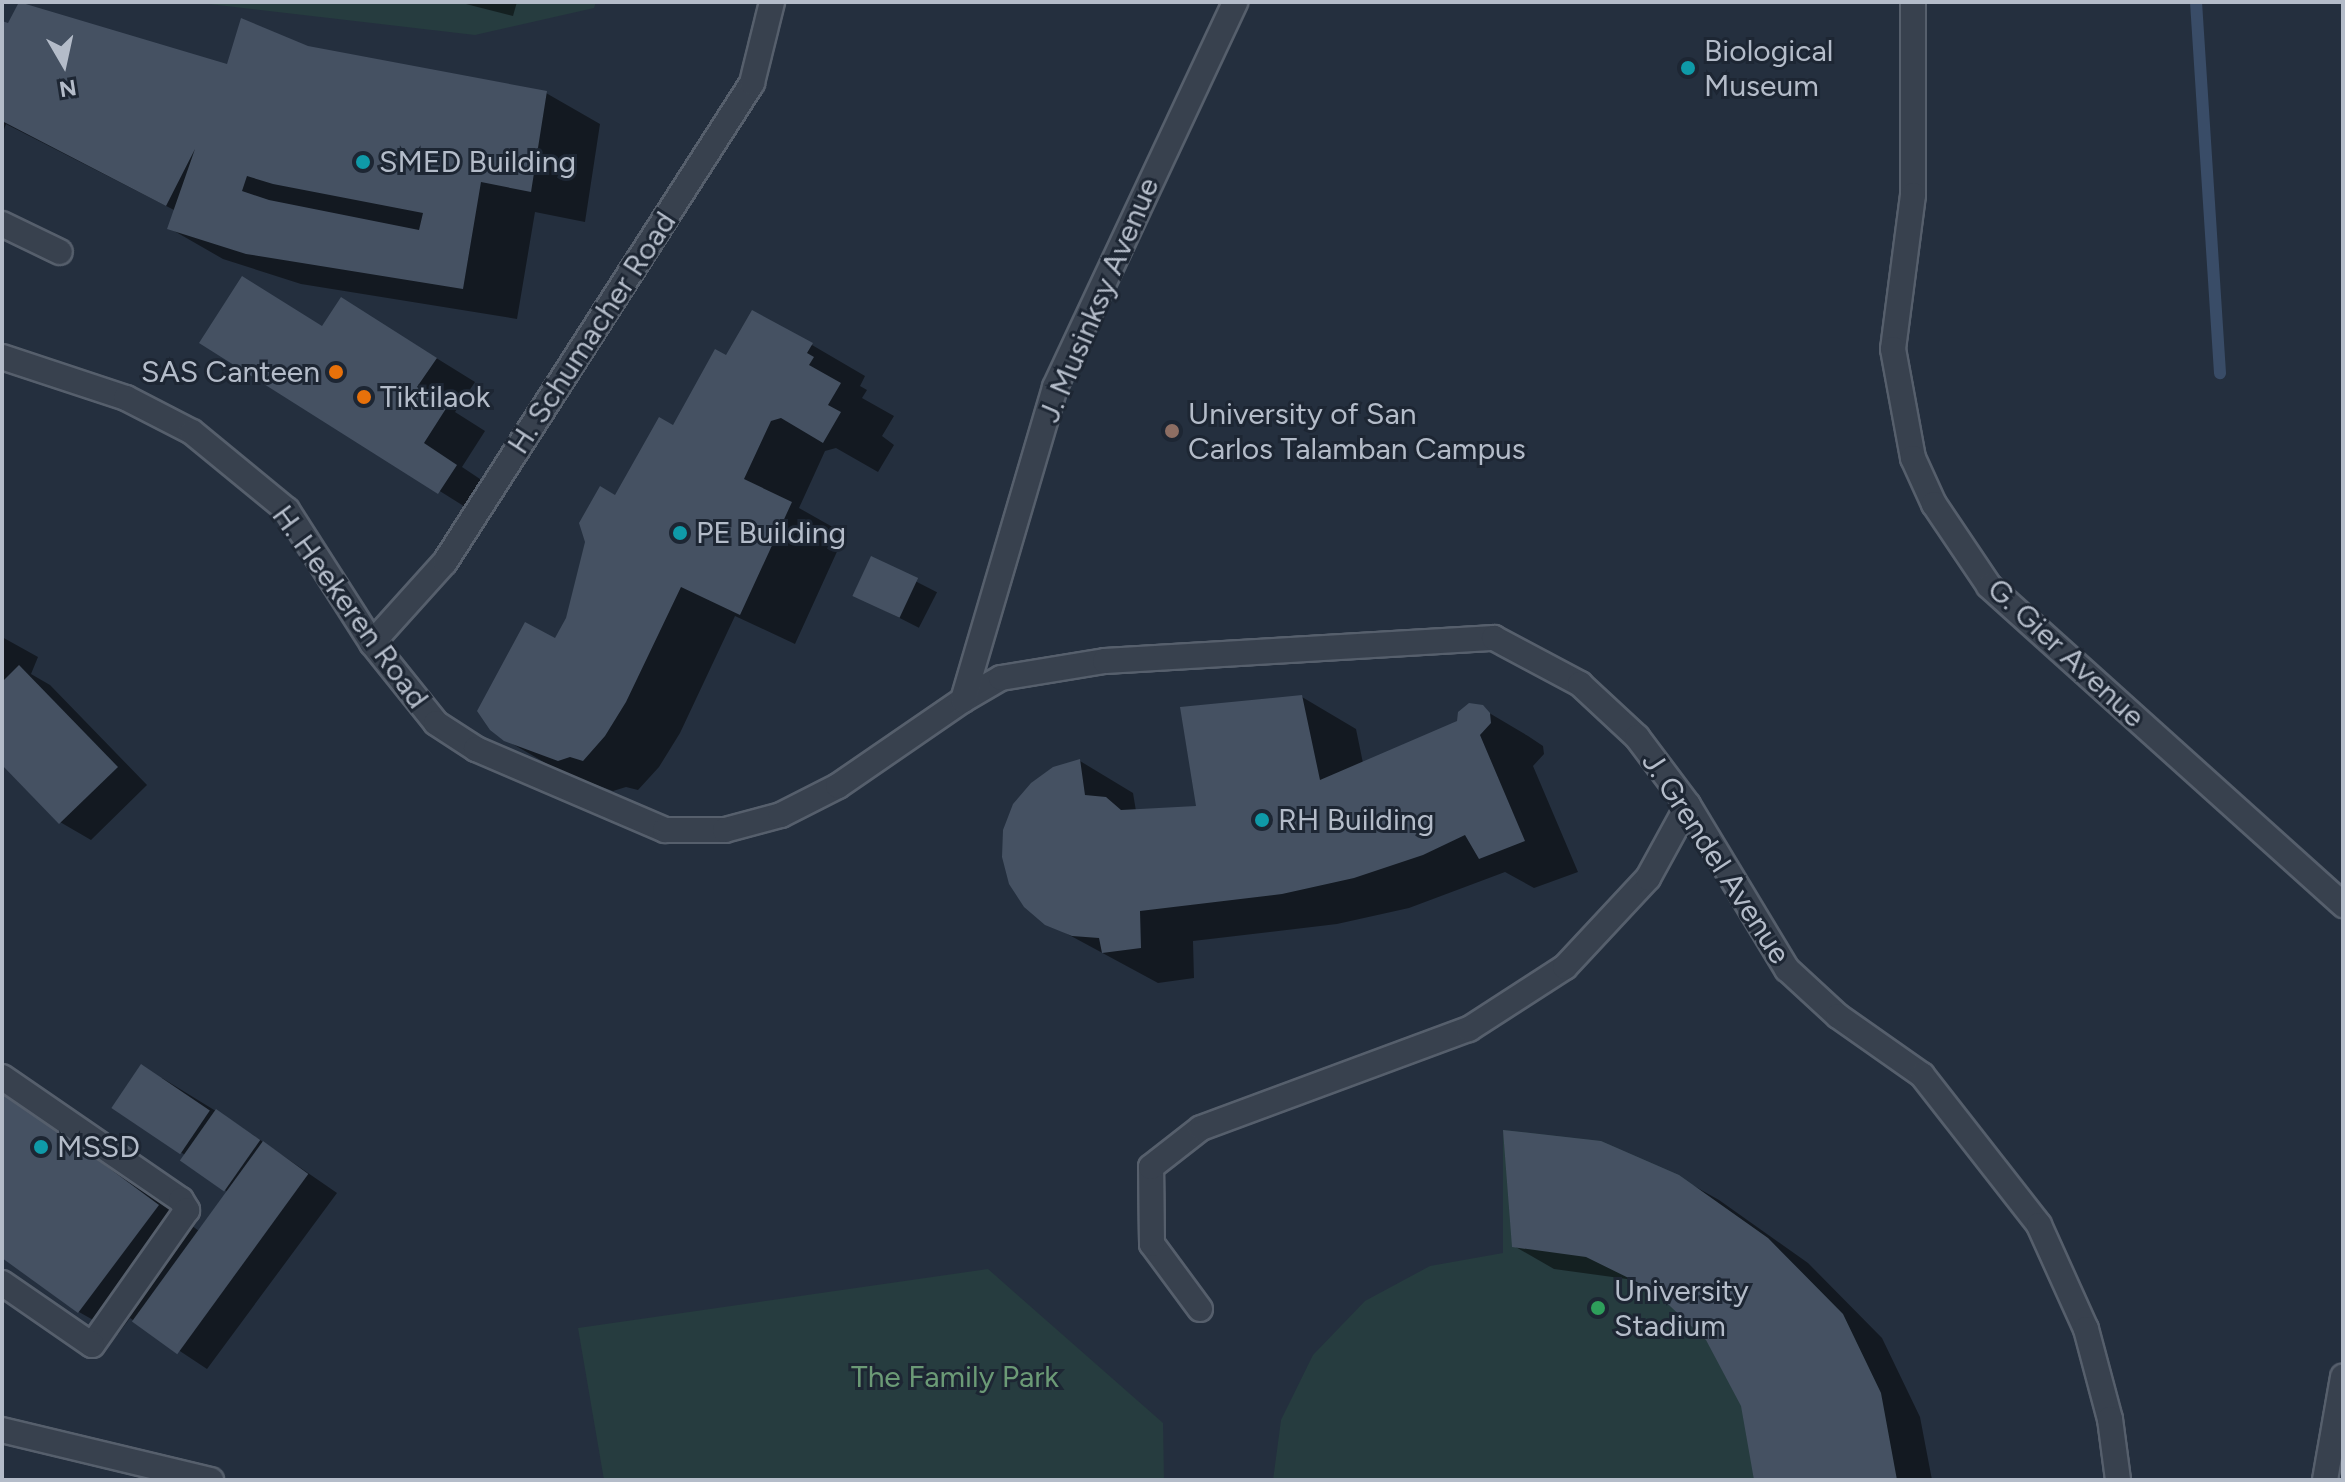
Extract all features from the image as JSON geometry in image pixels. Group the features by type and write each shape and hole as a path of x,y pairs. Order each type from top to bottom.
{"lane":[{"name":"H. Schumacher Road","path":"372,643 445,562 752,83 772,2"},
{"name":"J. Musinksy Avenue","path":"963,700 1055,387 1235,2"},
{"name":"G. Gier Avenue","path":"1913,2 1913,195 1893,349 1913,458 1934,504 1989,586 2343,905"},
{"path":"2,224 60,252"},
{"name":"H. Heekeren Road","path":"2,357 126,398 192,432 287,510 372,643 436,723 476,749 665,830 725,830 781,815 838,786 963,700"},
{"name":"J. Grendel Avenue","path":"963,700 1001,678 1105,661 1494,638 1580,684 1637,737 1688,805 1787,969 1838,1016 1922,1075 2039,1225 2086,1329 2110,1419 2118,1480"},
{"path":"1200,1309 1152,1244 1151,1167 1201,1128 1469,1029 1565,967 1648,878 1688,805"},
{"path":"2,1077 181,1200 187,1210 92,1345 2,1283"},
{"path":"2325,1480 2343,1377"},
{"path":"2,1430 211,1480"}],"green space":[{"path":"192,2 596,2 594,8 475,35"},
{"name":"University Stadium","path":"1503,1130 1601,1141 1679,1175 1768,1238 1843,1314 1881,1393 1897,1480 1273,1480 1281,1420 1313,1355 1365,1301 1430,1266 1503,1253"},
{"name":"The Family Park","path":"988,1269 1163,1423 1164,1480 604,1480 578,1328"}],"building":[{"name":"SMED Building","path":"19,2 227,64 241,18 308,46 547,91 531,192 481,182 463,289 246,254 167,229 195,149 166,206 2,121 2,21 8,23","holes":["247,176 273,184 423,213 419,230 269,200 242,191"]},
{"name":"SAS Canteen","path":"242,276 322,326 341,297 437,358 417,387 447,407 424,443 457,465 438,494 199,343"},
{"name":"PE Building","path":"752,310 813,343 807,353 814,357 809,365 841,383 828,405 841,412 823,443 781,418 771,421 744,479 792,502 740,615 681,587 626,702 605,736 583,761 570,757 558,761 504,741 490,730 477,711 525,622 555,638 566,618 585,542 579,523 600,486 615,495 659,417 673,425 715,349 726,355"},
{"path":"871,556 918,578 900,618 852,596"},
{"path":"19,665 118,767 59,824 2,765 2,682"},
{"name":"RH Building","path":"1302,695 1320,780 1457,721 1458,712 1469,703 1483,705 1490,713 1491,723 1480,735 1525,841 1479,859 1465,835 1423,855 1354,878 1282,894 1140,911 1141,948 1102,953 1099,938 1072,936 1045,925 1024,907 1009,884 1002,857 1003,830 1013,804 1031,783 1053,767 1080,759 1085,795 1106,797 1121,810 1196,806 1180,707"},
{"path":"141,1064 210,1110 180,1154 111,1108"},
{"name":"MSSD","path":"2,1089 159,1205 78,1313 2,1258"},
{"path":"216,1109 260,1140 224,1192 180,1161"},
{"path":"1503,1130 1601,1141 1679,1175 1768,1238 1843,1314 1881,1393 1897,1480 1754,1480 1741,1406 1706,1340 1653,1290 1586,1257 1512,1247"},
{"path":"263,1141 308,1174 177,1354 132,1321"}],"waterway":[{"path":"2196,2 2220,373"}],"place":[{"name":"Biological Museum","path":"1688,68"},
{"name":"SMED Building","path":"363,162"},
{"name":"SAS Canteen","path":"336,372"},
{"name":"Tiktilaok","path":"364,397"},
{"name":"University of San Carlos Talamban Campus","path":"1172,431"},
{"name":"PE Building","path":"680,533"},
{"name":"RH Building","path":"1262,820"},
{"name":"MSSD","path":"41,1147"},
{"name":"University Stadium","path":"1598,1308"}]}
